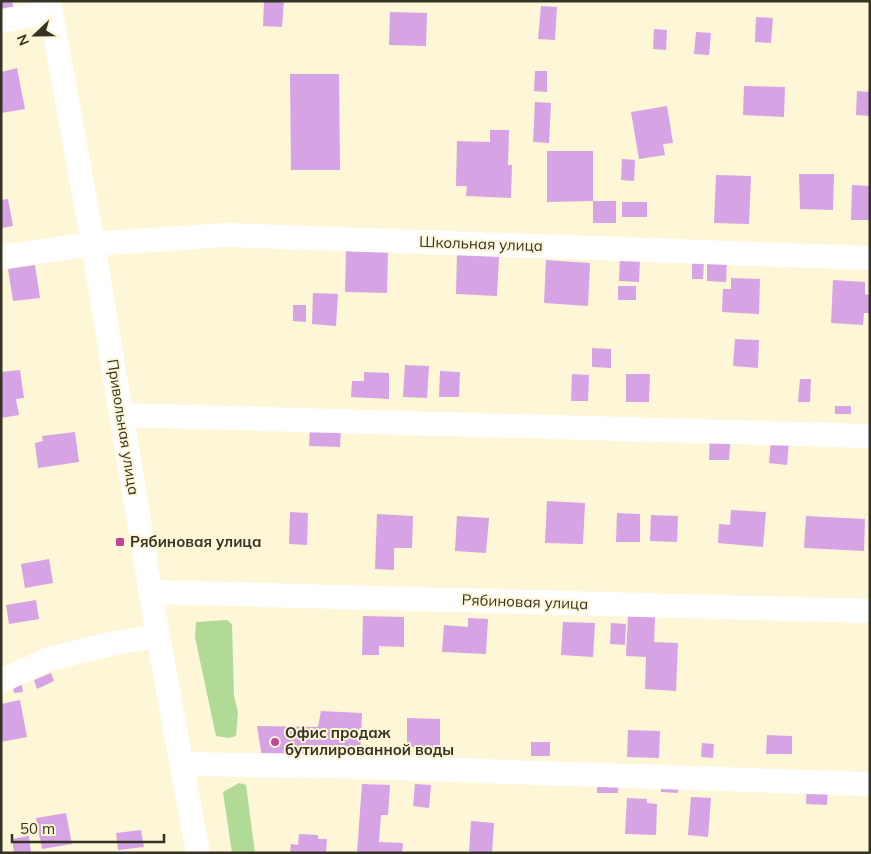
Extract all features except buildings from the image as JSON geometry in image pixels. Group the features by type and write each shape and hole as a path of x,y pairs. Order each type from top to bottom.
{"street":[{"path":"1,20 50,6"},
{"name":"Привольная улица","path":"50,6 93,244 150,592 198,853"},
{"name":"Школьная улица","path":"1,257 93,244 226,235 870,258"},
{"path":"122,415 870,436"},
{"name":"Рябиновая улица","path":"150,592 870,611"},
{"path":"1,681 50,659 110,644 158,636"},
{"path":"181,764 359,767 870,784"}],"green space":[{"path":"227,620 232,624 234,696 238,712 236,736 229,738 216,736 195,637 196,622"},
{"path":"239,783 246,785 255,853 232,853 223,792"}],"place":[{"name":"Рябиновая улица","path":"120,542"},
{"name":"Офис продаж бутилированной воды","path":"275,742"}]}
